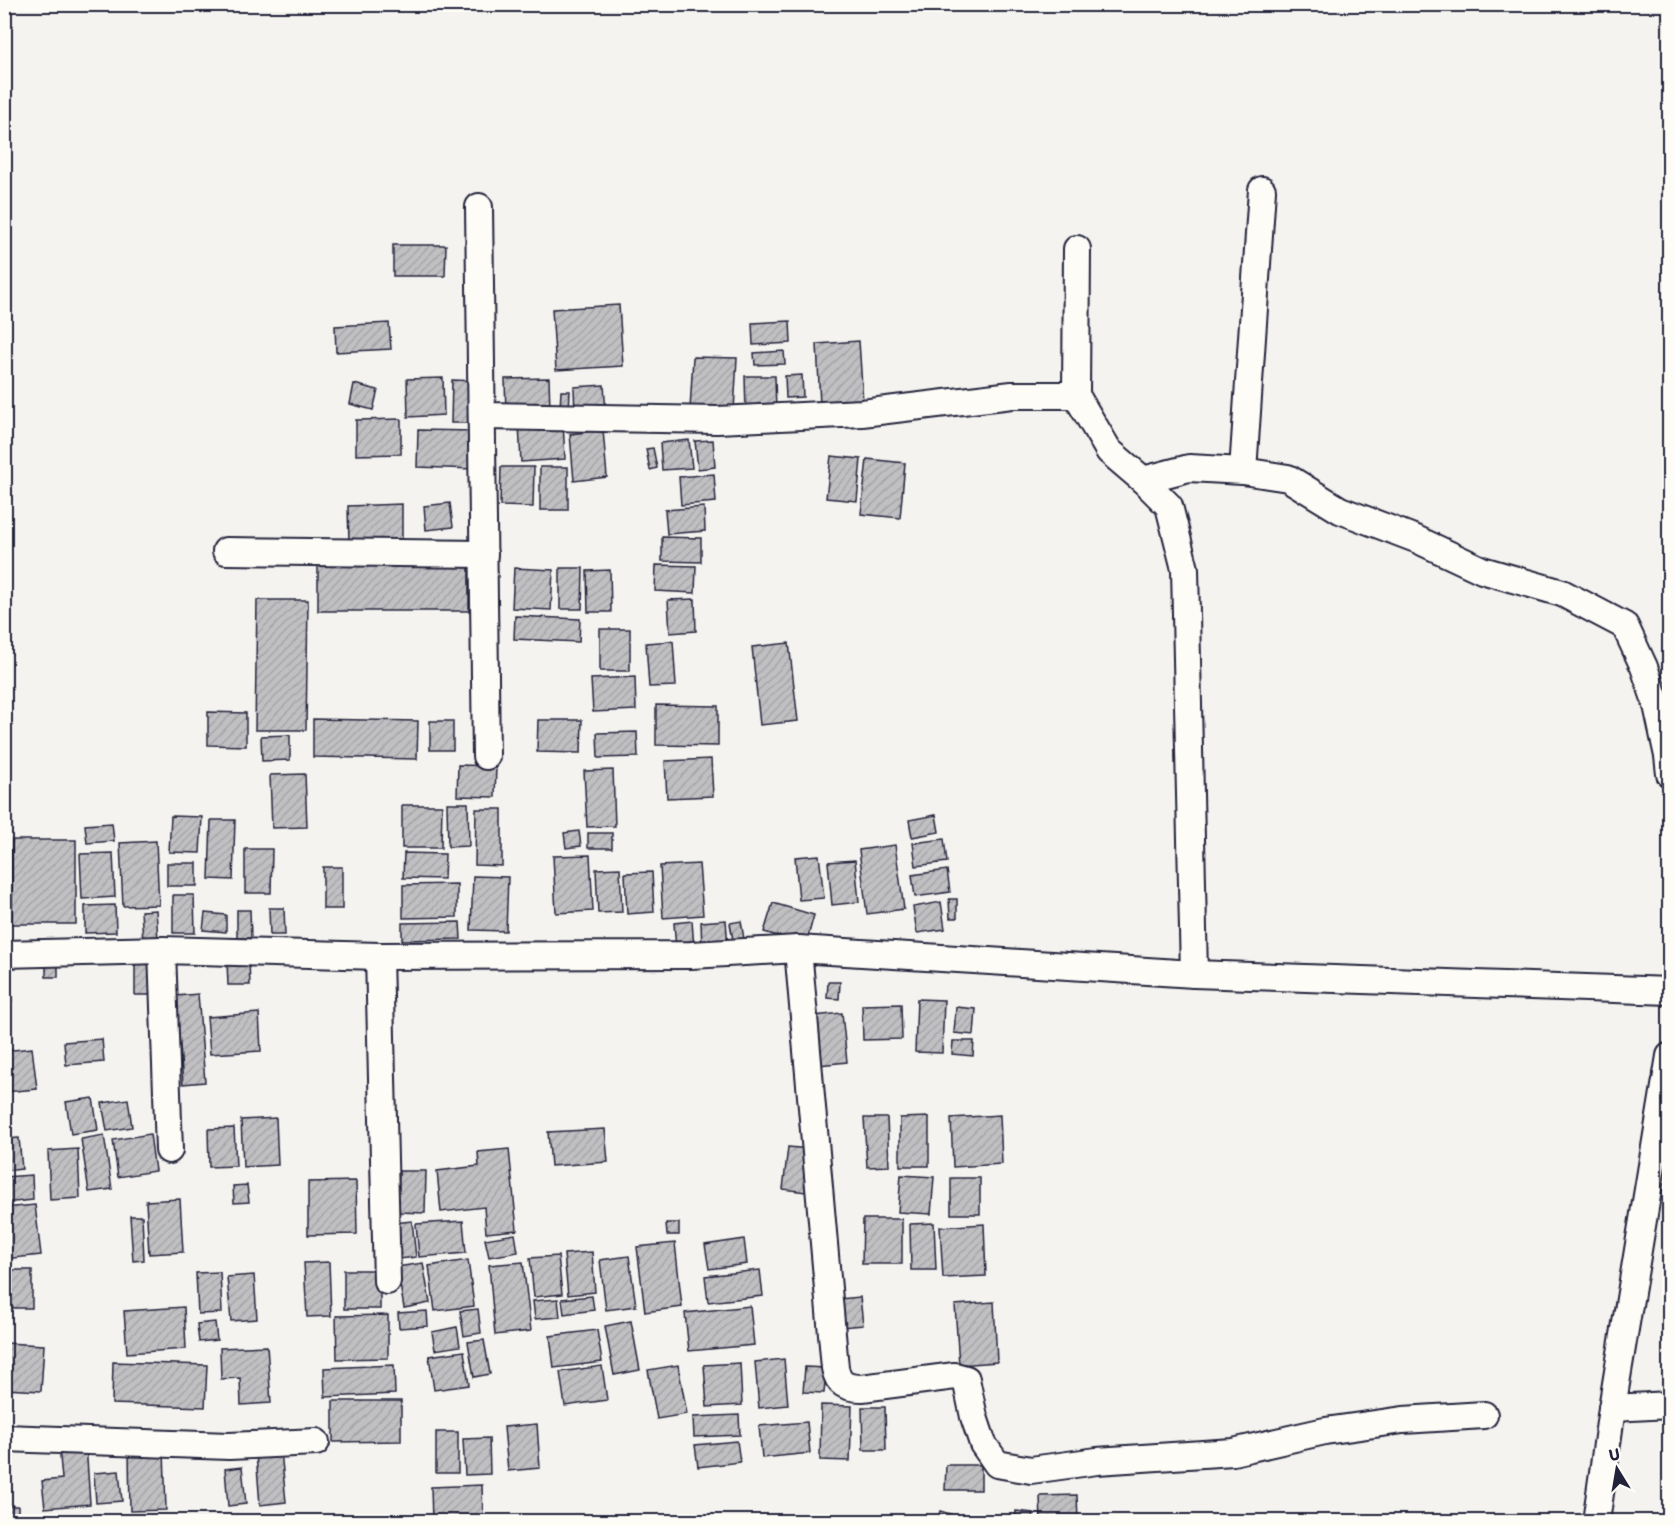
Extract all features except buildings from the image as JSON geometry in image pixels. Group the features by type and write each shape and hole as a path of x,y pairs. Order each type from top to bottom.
{"street":[{"path":"1243,471 1262,190"},
{"path":"479,207 486,756"},
{"path":"1077,249 1076,395 1109,451 1169,506 1185,569 1194,974"},
{"path":"482,416 717,420 862,413 1012,395 1076,395"},
{"path":"1143,480 1189,468 1243,471 1288,478 1340,510 1416,539 1482,570 1562,593 1625,626 1644,667 1657,705 1670,774"},
{"path":"226,551 484,554"},
{"path":"798,949 835,1368 836,1375 843,1385 849,1388 862,1388 955,1376 966,1379 974,1417 983,1444 997,1464 1031,1470 1097,1461 1233,1452 1325,1431 1358,1426 1403,1420 1484,1415"},
{"path":"4,954 162,950 379,956 691,955 798,949 1194,974 1670,991"},
{"path":"162,950 170,1150"},
{"path":"379,956 387,1281"},
{"path":"1596,1521 1612,1408 1670,1056"},
{"path":"1612,1408 1670,1405"},
{"path":"4,1437 229,1446 316,1442"}]}
